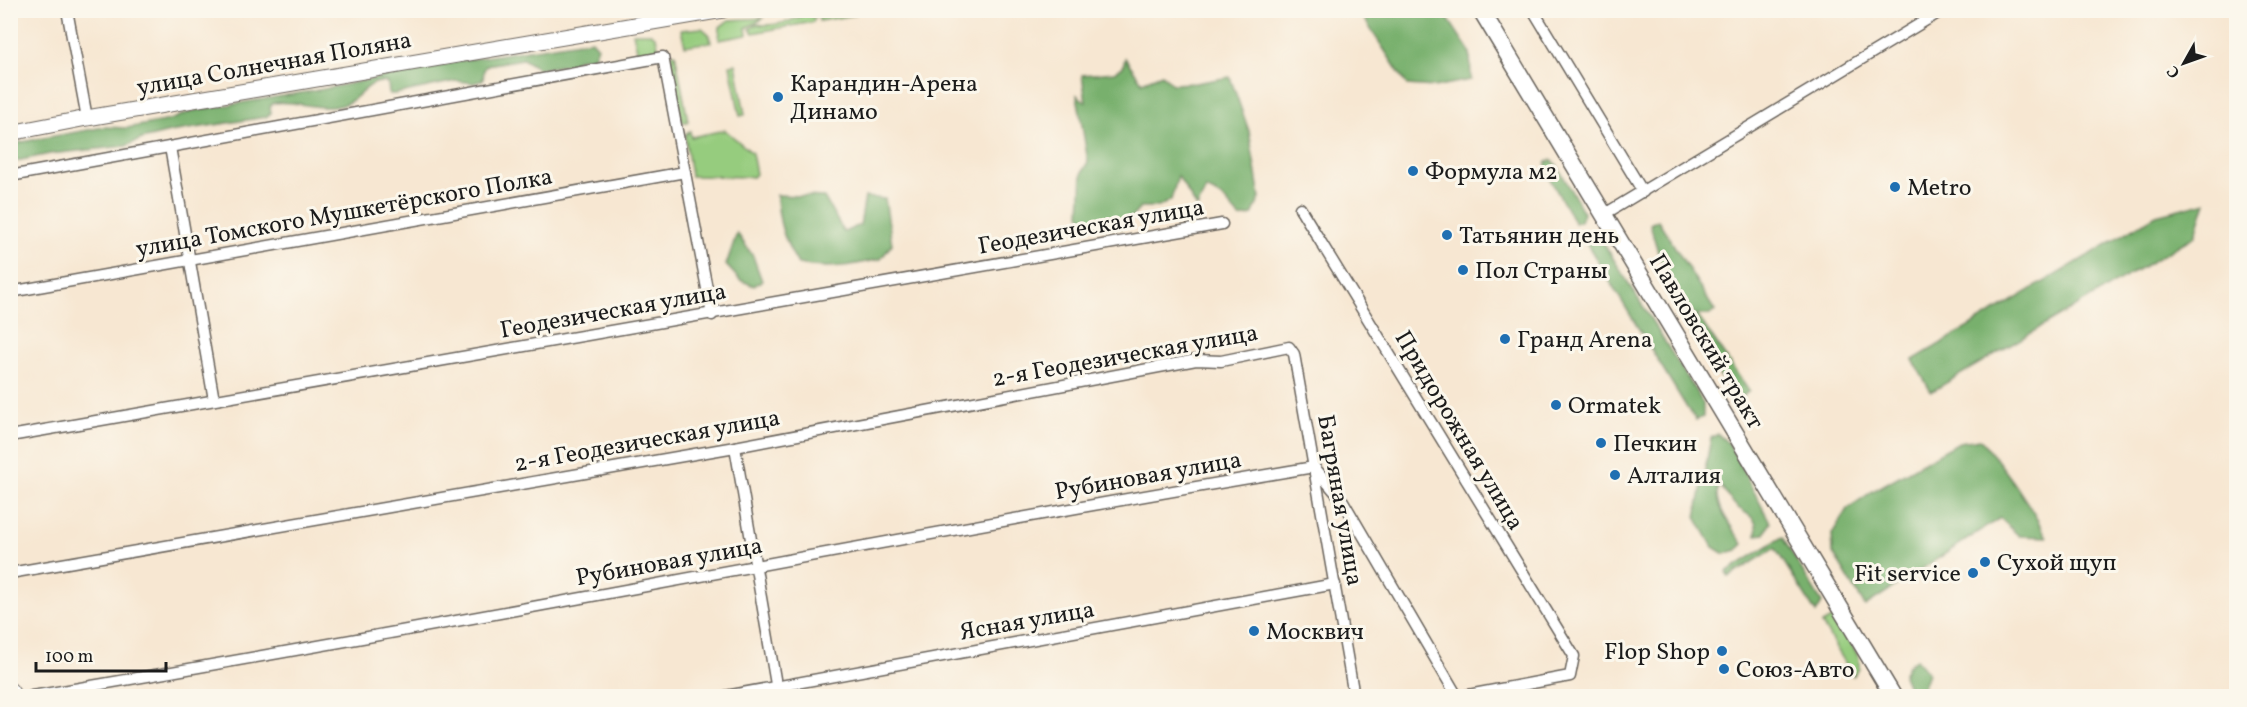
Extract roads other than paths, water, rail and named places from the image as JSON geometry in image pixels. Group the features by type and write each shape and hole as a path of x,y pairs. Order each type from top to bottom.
{"main road":[{"name":"Павловский тракт","path":"1481,10 1893,696"}],"street":[{"path":"67,10 87,118"},
{"name":"улица Солнечная Поляна","path":"10,134 651,16 723,10"},
{"path":"1533,10 1643,192"},
{"path":"1603,214 1943,10"},
{"path":"10,176 663,57 712,315"},
{"path":"170,147 214,400"},
{"name":"улица Томского Мушкетёрского Полка","path":"10,292 685,172"},
{"name":"Придорожная улица","path":"1300,208 1574,656 1574,669 1570,676 1463,696"},
{"name":"Геодезическая улица","path":"10,436 1222,224"},
{"name":"2-я Геодезическая улица","path":"10,573 735,447 1196,360 1221,361 1289,347"},
{"name":"Багряная улица","path":"1289,347 1294,354 1354,696"},
{"path":"735,447 778,692"},
{"path":"1314,467 1343,501 1457,696"},
{"name":"Рубиновая улица","path":"32,696 756,568 1161,492 1314,467"},
{"name":"Ясная улица","path":"726,696 778,692 1335,584"},
{"path":"10,690 14,696"}],"place":[{"name":"Карандин-Арена Динамо","path":"778,97"},
{"name":"Формула м2","path":"1413,171"},
{"name":"Metro","path":"1895,187"},
{"name":"Татьянин день","path":"1447,235"},
{"name":"Пол Страны","path":"1463,270"},
{"name":"Гранд Arena","path":"1505,339"},
{"name":"Ormatek","path":"1556,405"},
{"name":"Печкин","path":"1601,443"},
{"name":"Алталия","path":"1615,475"},
{"name":"Сухой щуп","path":"1985,562"},
{"name":"Fit service","path":"1973,573"},
{"name":"Москвич","path":"1254,631"},
{"name":"Flop Shop","path":"1722,651"},
{"name":"Союз-Авто","path":"1724,669"}]}
